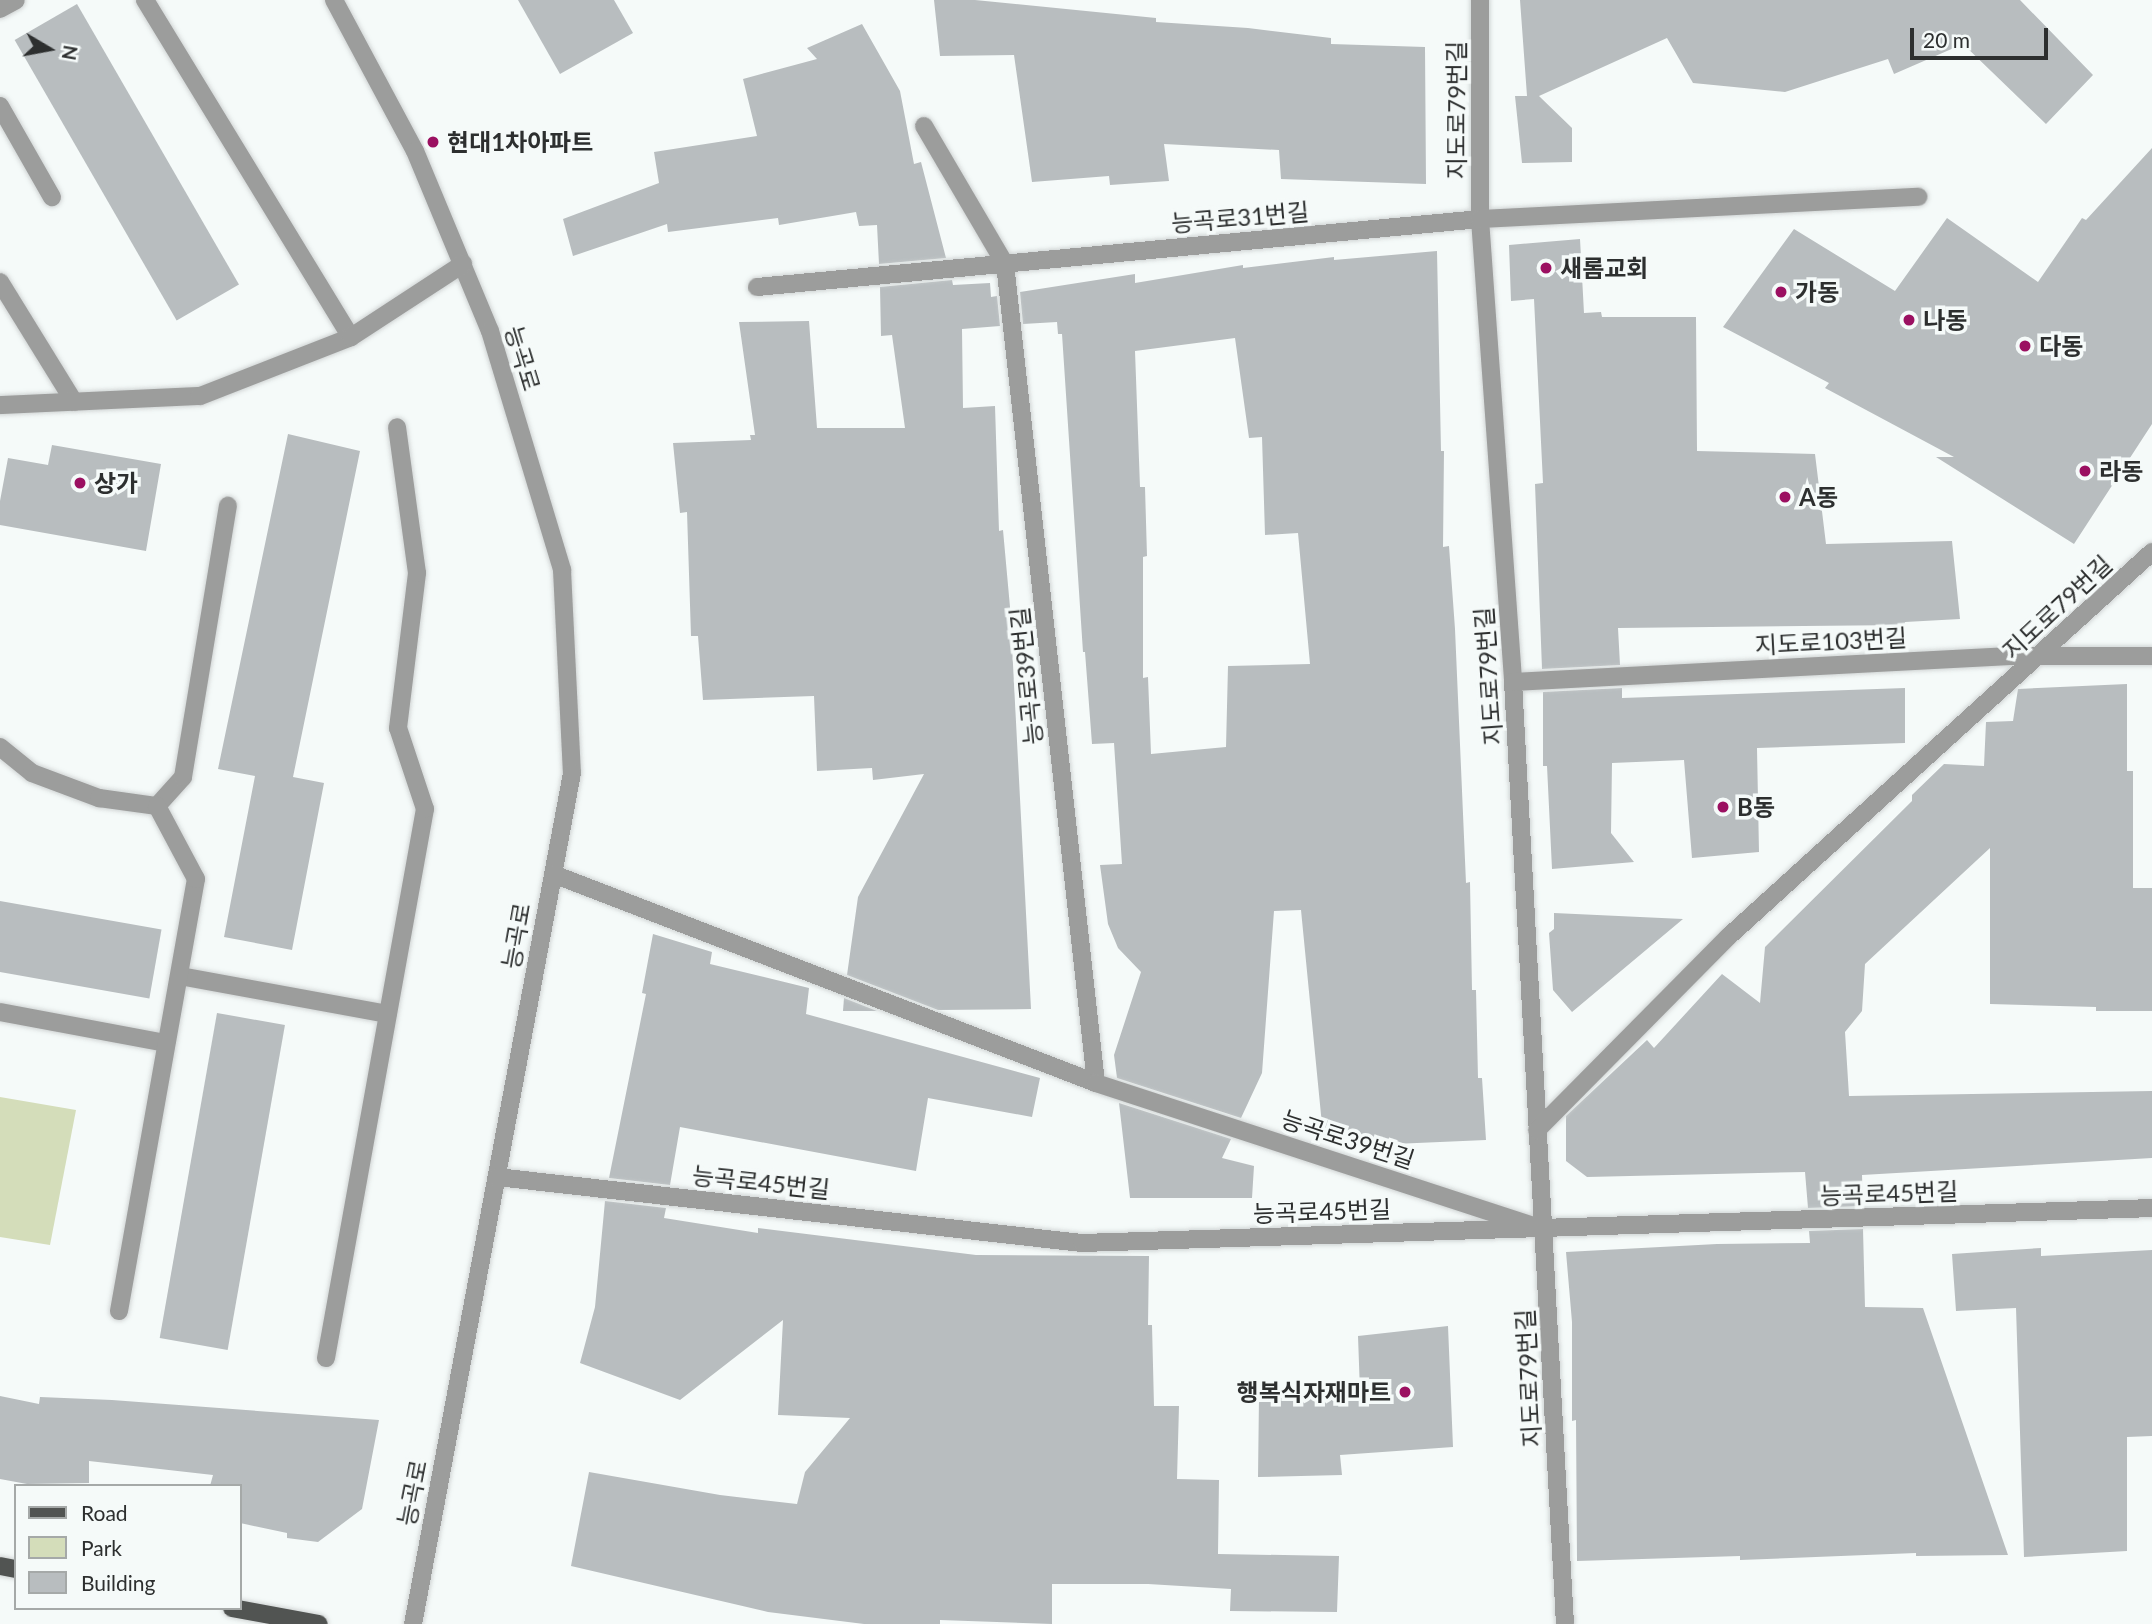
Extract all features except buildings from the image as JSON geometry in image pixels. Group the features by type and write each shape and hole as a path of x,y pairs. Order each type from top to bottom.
{"main road":[{"path":"242,1610 319,1624"}],"street":[{"path":"0,9 16,0"},
{"path":"145,0 351,337"},
{"name":"능곡로","path":"334,0 415,151 489,331 562,570 572,774 413,1624"},
{"name":"지도로79번길","path":"1480,0 1480,219 1513,682 1565,1624"},
{"path":"0,107 52,197"},
{"path":"924,126 1005,264"},
{"path":"1480,219 1917,197"},
{"name":"능곡로31번길","path":"757,287 1480,219"},
{"path":"0,405 200,396 351,337 463,264"},
{"name":"능곡로39번길","path":"1005,264 1096,1083"},
{"path":"0,282 74,402"},
{"path":"326,1358 425,809 398,728 417,573 397,427"},
{"path":"157,806 183,777 228,506"},
{"name":"지도로79번길","path":"1537,1130 1728,937 2152,552"},
{"name":"지도로103번길","path":"1513,682 2041,655 2152,656"},
{"path":"0,747 32,772 99,798 157,806"},
{"path":"119,1311 196,879 157,806"},
{"name":"능곡로39번길","path":"553,874 1096,1083 1544,1229"},
{"path":"180,976 388,1014"},
{"path":"0,1012 166,1043"},
{"name":"능곡로45번길","path":"497,1177 1082,1243 2152,1208"}],"green space":[{"path":"0,1097 76,1110 50,1245 0,1237"}],"place":[{"name":"현대1차아파트","path":"433,142"},
{"name":"새롬교회","path":"1546,268"},
{"name":"가동","path":"1781,292"},
{"name":"나동","path":"1909,320"},
{"name":"다동","path":"2025,346"},
{"name":"라동","path":"2085,471"},
{"name":"상가","path":"80,483"},
{"name":"A동","path":"1785,497"},
{"name":"B동","path":"1723,807"},
{"name":"행복식자재마트","path":"1405,1392"}]}
